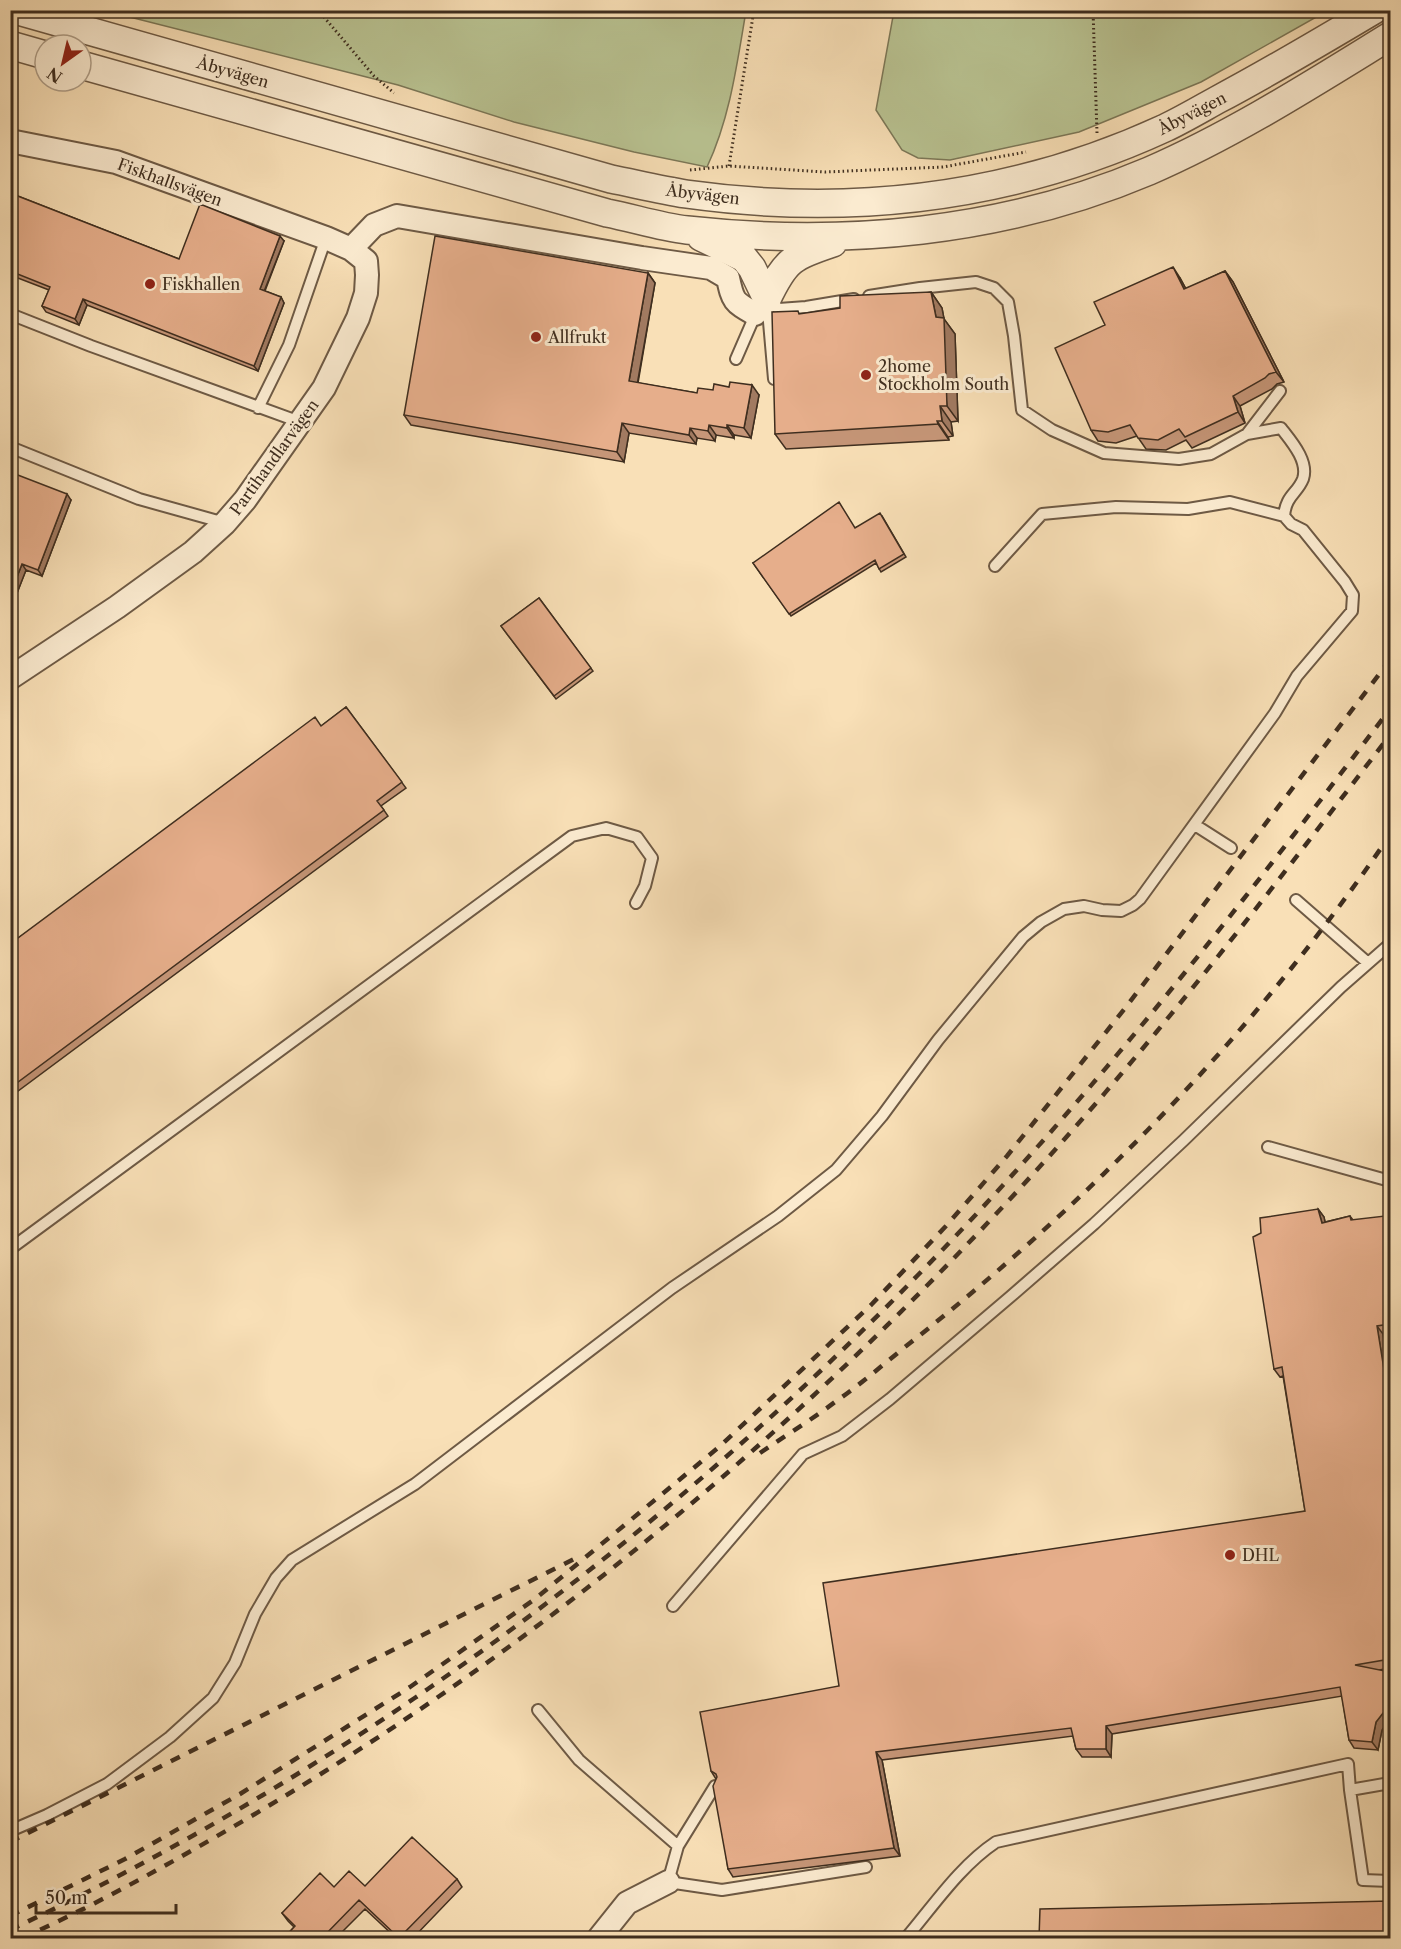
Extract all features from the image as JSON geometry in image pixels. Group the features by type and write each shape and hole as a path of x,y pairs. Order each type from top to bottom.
{"street":[{"name":"Åbyvägen","path":"15,10 611,179 686,194 799,204 877,202 932,196 1008,182 1094,157 1165,128 1374,10"},
{"name":"Åbyvägen","path":"93,68 542,196 684,230 762,236 853,236 962,226 1067,201 1108,187 1149,171 1227,134 1390,36"},
{"path":"10,45 33,52"},
{"name":"Fiskhallsvägen","path":"10,141 116,162 326,238"},
{"path":"326,238 351,249 374,225 397,216 711,268 728,278 736,303 761,306"},
{"path":"684,230 744,258 752,268 761,306"},
{"path":"761,306 777,277 792,259 853,236"},
{"name":"Partihandlarvägen","path":"10,678 117,607 193,552 225,523 255,488 324,388 358,318 366,293 366,261 351,249"},
{"path":"599,1938 627,1903 668,1882"}],"lane":[{"path":"258,408 289,345 326,238"},
{"path":"761,306 779,309 806,307 943,285 976,282 994,288 1008,302 1022,410 1052,430 1104,453 1179,459 1211,454 1247,434 1281,428 1296,447 1302,462 1303,478 1285,504 1284,516"},
{"path":"736,359 761,306"},
{"path":"761,306 776,394"},
{"path":"10,314 300,422"},
{"path":"1247,434 1280,391"},
{"path":"10,447 139,499 225,523"},
{"path":"10,1831 107,1784 170,1737 213,1698 235,1663 255,1614 276,1578 292,1560 415,1484 672,1288 778,1216 836,1170 882,1116 938,1040 1023,937 1041,922 1064,909 1084,906 1102,910 1121,910 1140,899 1275,713 1297,676 1352,611 1353,595 1303,530 1291,524 1284,516 1230,502 1188,509 1116,507 1042,514 995,566"},
{"path":"1195,825 1231,848"},
{"path":"10,1249 572,836 606,828 637,837 652,858 645,886 636,903"},
{"path":"1296,900 1368,963"},
{"path":"673,1606 803,1454 850,1430 1010,1297 1094,1224 1390,944"},
{"path":"1268,1148 1390,1181"},
{"path":"538,1710 579,1760 678,1846"},
{"path":"906,1938 965,1868 982,1851 996,1842 1348,1764 1363,1880 1390,1881"},
{"path":"1350,1790 1390,1784"},
{"path":"715,1786 678,1846 668,1882 722,1890 866,1867"}],"path":[{"path":"318,10 374,76 395,93 404,96"},
{"path":"729,166 754,10"},
{"path":"1094,10 1097,137 1107,133"},
{"path":"682,170 729,166 825,172 943,167 1036,150"}],"green space":[{"path":"894,10 1327,11 1201,82 1079,132 950,160 918,158 902,150 876,110"},
{"path":"106,11 746,11 727,110 707,167 634,152 514,122 398,85"}],"building":[{"name":"Fiskhallen","path":"10,193 179,259 200,204 280,236 260,289 281,297 254,366 83,299 75,319 42,306 50,287 10,271"},
{"name":"Allfrukt","path":"435,236 648,273 629,381 697,393 698,388 713,390 714,384 729,387 730,382 752,385 744,428 709,425 708,431 690,428 689,435 622,423 617,452 404,415"},
{"path":"1173,267 1184,289 1225,271 1276,372 1233,396 1238,412 1185,437 1179,429 1158,440 1138,438 1130,425 1108,432 1091,430 1055,348 1105,325 1094,302"},
{"name":"2home Stockholm South","path":"931,292 936,317 944,318 947,406 940,406 942,421 937,421 938,424 775,434 772,312 798,311 799,314 840,308 840,296"},
{"path":"10,472 67,494 38,570 22,564 10,595"},
{"path":"839,502 855,528 880,513 904,554 879,569 875,560 789,614 753,563"},
{"path":"539,598 591,668 554,696 501,626"},
{"path":"346,707 402,782 377,801 384,810 10,1088 10,944 315,717 321,726"},
{"name":"DHL","path":"1318,1209 1322,1223 1350,1216 1351,1220 1385,1216 1390,1256 1390,1324 1377,1326 1390,1407 1390,1659 1355,1665 1390,1672 1390,1708 1376,1722 1372,1742 1349,1740 1340,1687 1106,1726 1106,1749 1076,1749 1071,1728 876,1752 894,1848 728,1869 713,1786 717,1777 711,1771 700,1712 839,1686 823,1583 1305,1511 1282,1367 1274,1369 1253,1237 1261,1233 1260,1218"},
{"path":"412,1837 457,1879 399,1938 359,1900 322,1938 284,1938 295,1926 282,1913 320,1873 334,1887 349,1871 365,1886"},
{"path":"1390,1901 1390,1938 1039,1938 1040,1909"}],"railway":[{"path":"10,1916 125,1859 240,1794 410,1687 535,1599 719,1447 871,1305 946,1226 1007,1156 1126,1007 1390,660"},
{"path":"10,1930 136,1867 258,1798 377,1723 493,1643 605,1558 713,1468 817,1374 917,1276 1043,1141 1163,1000 1278,856 1390,709"},
{"path":"22,1938 161,1868 243,1821 353,1753 460,1682 563,1606 663,1527 760,1444 854,1357 945,1267 1034,1173 1127,1067 1217,958 1390,735"},
{"path":"760,1453 826,1409 882,1366 1044,1230 1108,1170 1229,1043 1339,907 1390,835"},
{"path":"10,1842 578,1557"}],"place":[{"name":"Fiskhallen","path":"150,284"},
{"name":"Allfrukt","path":"536,337"},
{"name":"2home Stockholm South","path":"866,375"},
{"name":"DHL","path":"1230,1555"}]}
